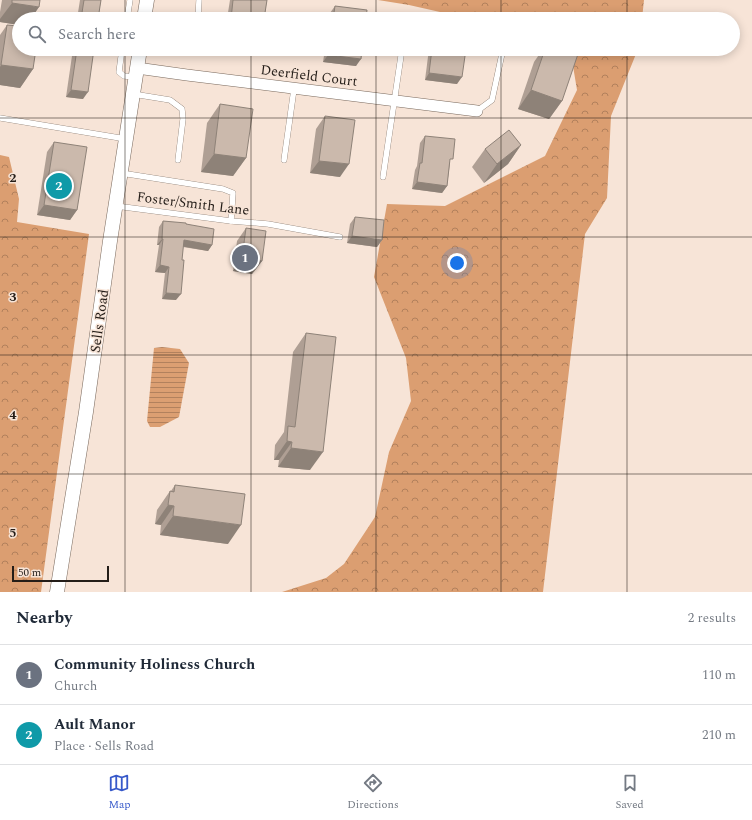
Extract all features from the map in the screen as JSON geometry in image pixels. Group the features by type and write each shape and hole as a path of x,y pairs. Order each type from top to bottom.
{"street":[{"path":"145,12 147,0"},
{"name":"Sells Road","path":"57,592 86,412 139,56"},
{"name":"Deerfield Court","path":"136,73 294,88 477,111"}],"lane":[{"path":"128,12 130,0"},
{"path":"198,12 199,0"},
{"path":"121,56 119,72 124,76 136,73"},
{"path":"383,178 401,56"},
{"path":"477,111 492,100 501,56"},
{"path":"284,160 294,88"},
{"path":"133,94 170,100 182,109 183,119 178,160"},
{"path":"0,118 126,138"},
{"path":"121,174 223,189 233,194 231,221"},
{"name":"Foster/Smith Lane","path":"116,206 231,221 268,224 340,237"}],"green space":[{"path":"378,0 644,0 643,12 440,12"},
{"path":"564,56 635,56 611,116 607,198 585,234 543,592 282,592 326,578 344,564 375,517 389,452 411,401 406,358 374,277 387,204 445,206 545,156 577,90 572,60"},
{"path":"0,155 9,157 19,199 17,222 89,234 41,592 0,592"}],"shaded area":[{"path":"162,347 180,349 189,363 179,417 160,427 150,427 147,421 154,348"}],"building":[{"path":"12,0 40,0 39,7 12,3"},
{"path":"84,0 101,0 99,12 82,12"},
{"path":"233,0 267,0 265,12 232,12"},
{"path":"335,6 367,10 367,12 334,12"},
{"path":"7,25 12,25 12,56 35,56 33,69 1,65"},
{"path":"76,56 93,56 88,92 71,90"},
{"path":"336,56 361,56 361,59"},
{"path":"431,56 465,56 462,77 429,73"},
{"path":"543,56 577,56 562,101 531,90"},
{"path":"220,104 253,109 246,158 214,154"},
{"path":"325,116 355,120 349,164 319,161"},
{"path":"509,130 521,145 497,164 485,149"},
{"path":"425,136 455,139 453,159 450,159 447,186 417,182 420,163 422,163"},
{"path":"54,142 87,147 77,210 44,205"},
{"path":"355,217 384,220 382,240 352,236"},
{"path":"163,221 186,223 214,229 212,245 184,240 181,294 166,293 169,267 160,265 163,239"},
{"path":"246,228 266,231 262,261 242,258"},
{"path":"306,333 336,337 323,452 291,448 292,442 287,441 288,426 295,427"},
{"path":"175,485 245,494 241,525 173,516 174,506 168,505 170,491 174,492"}],"place":[{"name":"Ault Manor","path":"59,186"},
{"name":"Community Holiness Church","path":"245,258"}]}
